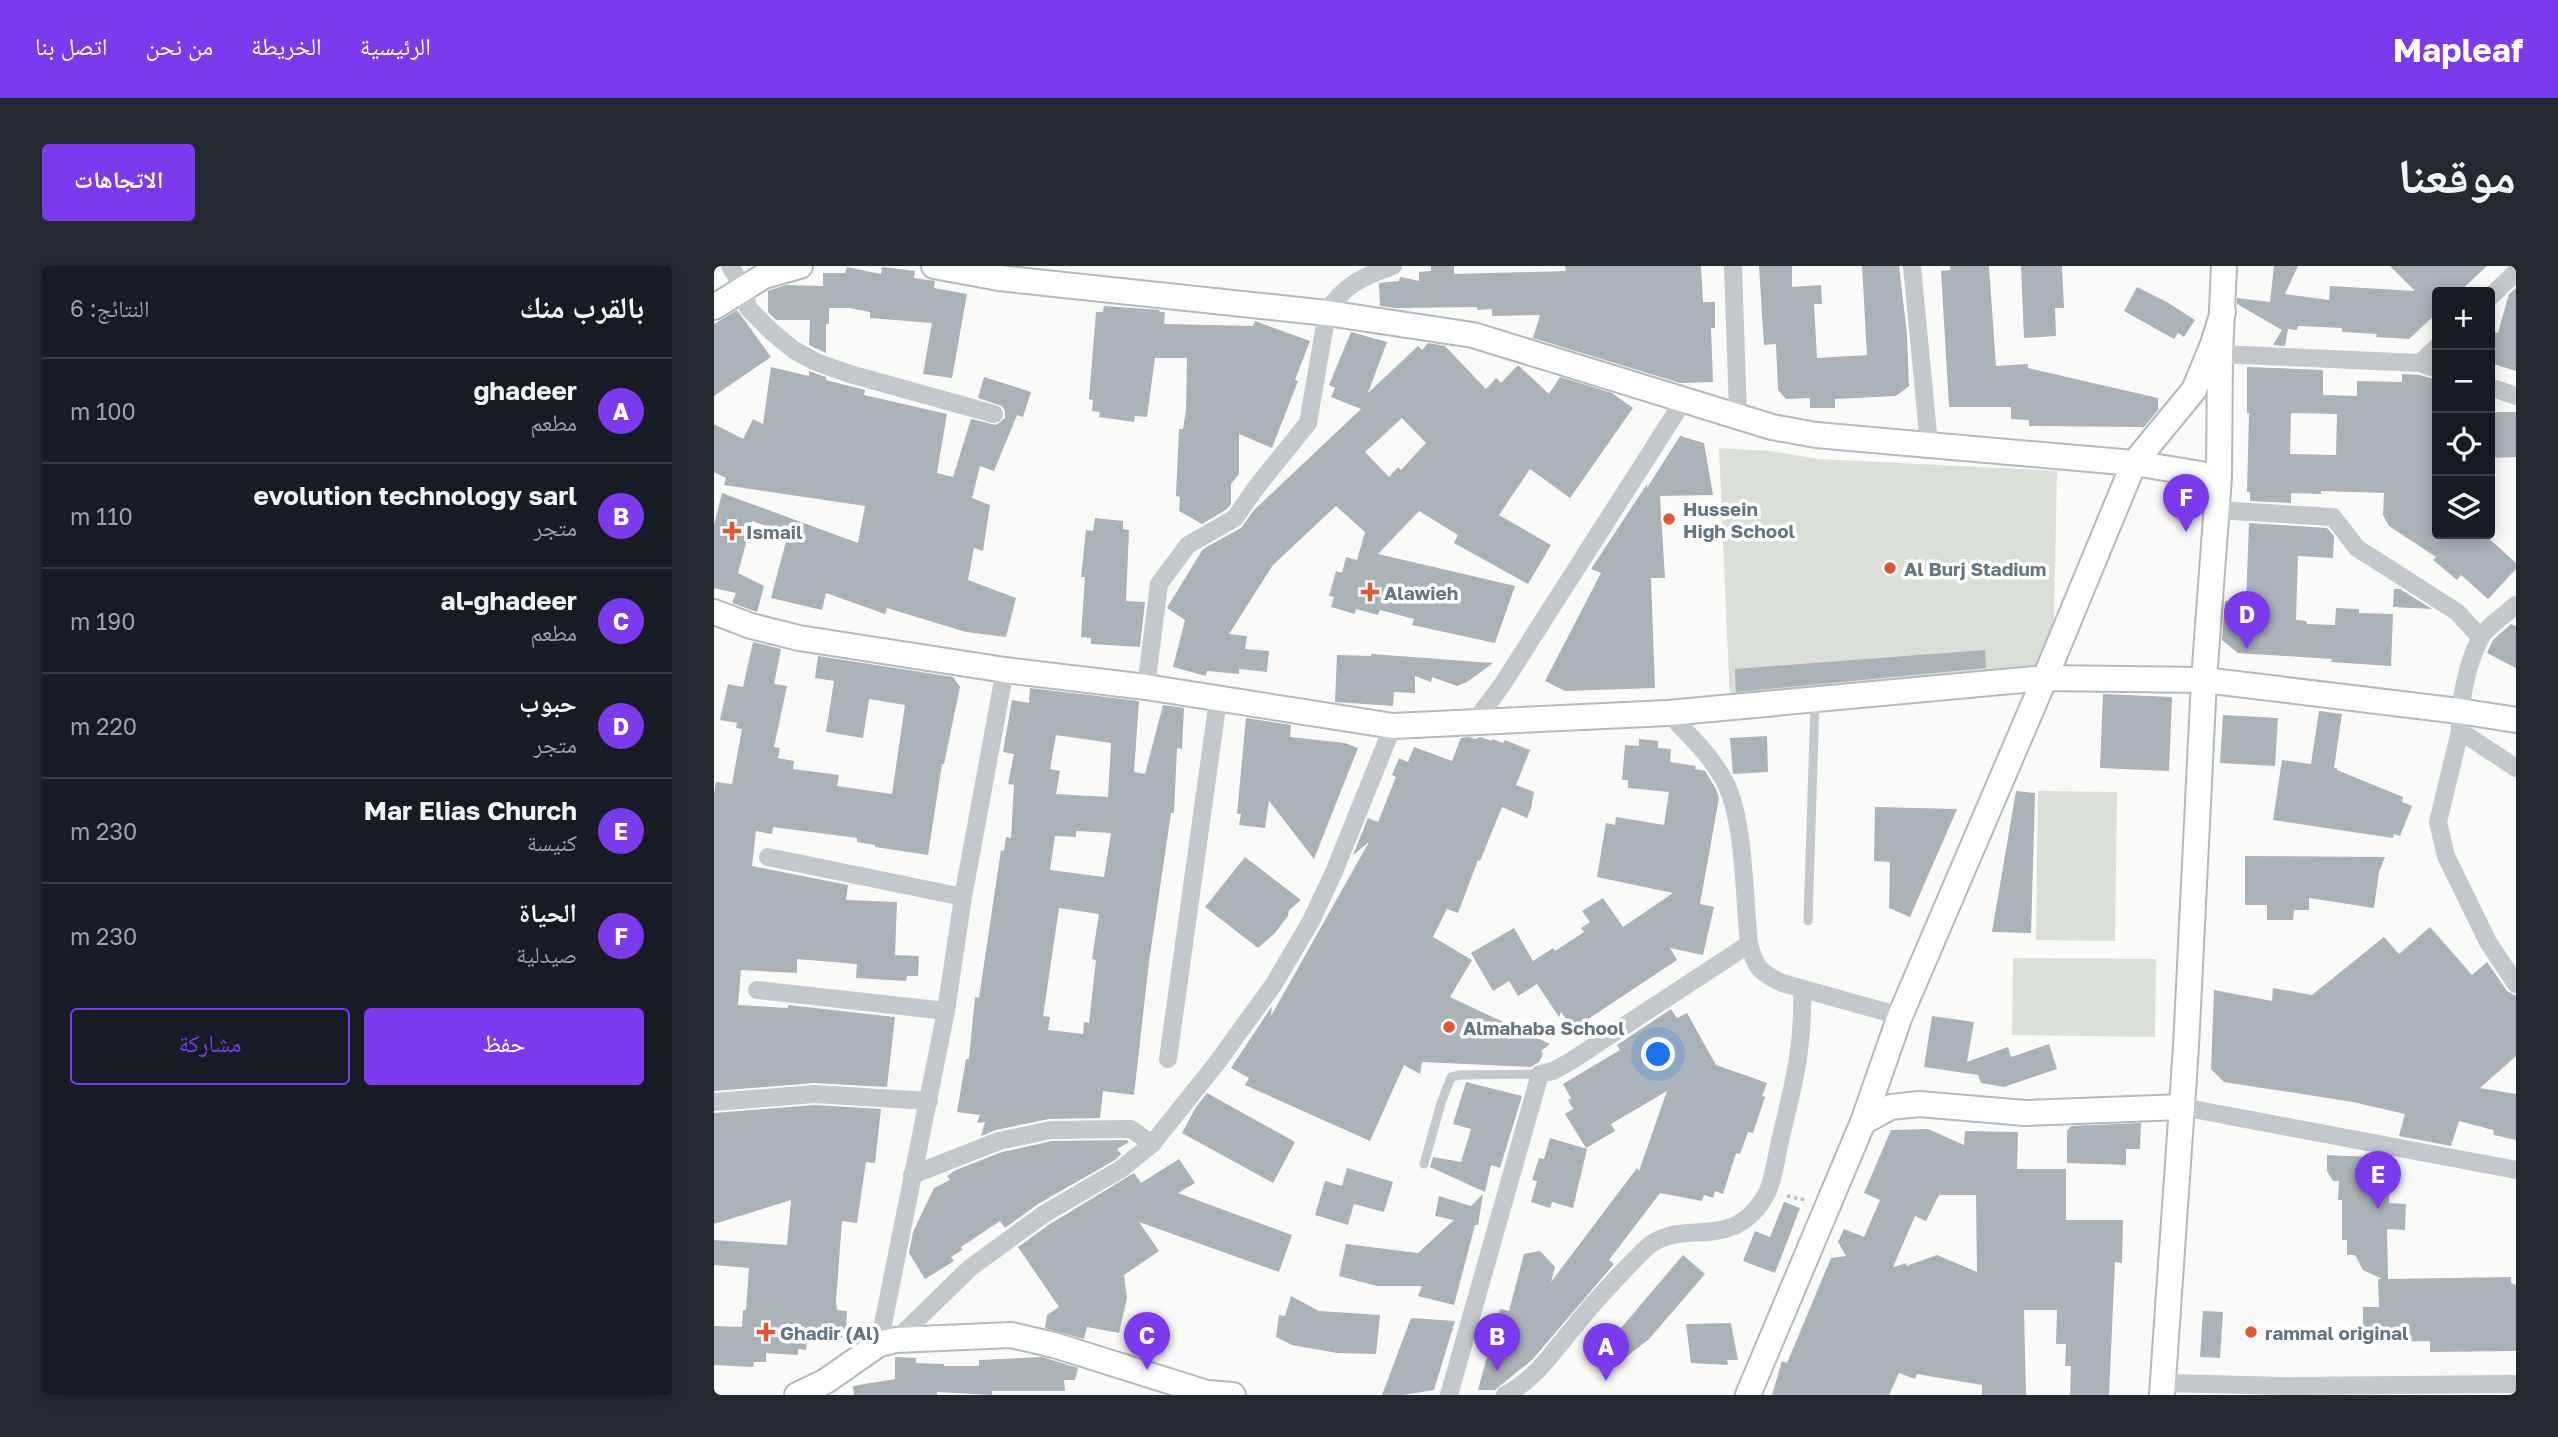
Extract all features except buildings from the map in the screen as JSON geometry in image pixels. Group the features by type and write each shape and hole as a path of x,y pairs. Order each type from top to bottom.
{"street":[{"path":"730,266 744,289 748,308 794,350 816,362 850,374 994,414"},
{"path":"714,307 764,276 800,266"},
{"path":"934,266 999,278 1327,313 1473,335 1772,426 1816,435 2134,463 2219,477"},
{"path":"1146,687 1159,584 1188,545 1235,518 1308,423 1327,313 1333,301 1350,285 1393,266"},
{"path":"1733,266 1738,414"},
{"path":"1912,266 1929,444"},
{"path":"2224,266 2219,477 2204,680 2182,1107 2163,1389 2516,1384"},
{"path":"2495,292 2516,272"},
{"path":"1748,1395 1863,1122 1900,1016 2134,463 2194,390 2223,312"},
{"path":"2220,354 2429,366"},
{"path":"2495,389 2516,396"},
{"path":"1475,721 1502,685 1684,400"},
{"path":"2215,510 2333,517 2357,548 2457,612 2480,637"},
{"path":"2516,605 2480,637 2472,659 2438,822 2446,856 2488,942 2516,984"},
{"path":"714,612 799,638 1005,670 1146,687 1393,726 1668,713 2045,678 2204,680 2460,721 2516,720"},
{"path":"887,1342 912,1175 946,1011 963,897 1005,670"},
{"path":"1168,1059 1218,700"},
{"path":"1668,713 1702,748 1719,772 1735,810 1749,944 1756,966 1768,976 1802,990 1900,1016"},
{"path":"2460,721 2516,768"},
{"path":"797,1395 828,1388 887,1342 970,1268 1044,1213 1121,1169 1152,1144 1216,1064 1274,984 1311,921 1334,872 1393,726"},
{"path":"768,857 963,897"},
{"path":"1449,1395 1540,1074 1553,1072 1571,1061 1749,944"},
{"path":"757,990 946,1011"},
{"path":"1505,1395 1520,1387 1539,1371 1578,1322 1653,1241 1673,1234 1730,1227 1745,1220 1755,1211 1768,1191 1797,1077 1803,1024 1802,990"},
{"path":"714,1102 815,1094 929,1101"},
{"path":"1863,1122 1891,1107 1919,1104 2025,1113 2182,1107 2516,1170"},
{"path":"912,1175 999,1140 1051,1130 1131,1129 1152,1144"},
{"path":"887,1342 1011,1335 1054,1345 1201,1394 1233,1395"}],"lane":[{"path":"1808,921 1815,700"},
{"path":"1424,1164 1451,1077 1540,1074"}],"path":[{"path":"1768,1191 1828,1205"}],"shaded area":[{"name":"Al Burj Stadium","path":"1719,448 1770,451 1819,459 2057,471 2053,665 1730,701"},
{"path":"2038,791 2117,792 2115,941 2036,940"},
{"path":"2013,958 2156,959 2155,1037 2012,1035"}],"place":[{"name":"Hussein High School","path":"1669,519"},
{"name":"Ismail","path":"732,531"},
{"name":"الحياة","path":"2186,532"},
{"name":"Al Burj Stadium","path":"1890,568"},
{"name":"Alawieh","path":"1370,592"},
{"name":"حبوب","path":"2247,649"},
{"name":"Almahaba School","path":"1449,1027"},
{"name":"Mar Elias Church","path":"2378,1209"},
{"name":"Ghadir (Al)","path":"766,1332"},
{"name":"rammal original","path":"2251,1332"},
{"name":"al-ghadeer","path":"1147,1370"},
{"name":"evolution technology sarl","path":"1497,1371"},
{"name":"ghadeer","path":"1606,1381"}]}
